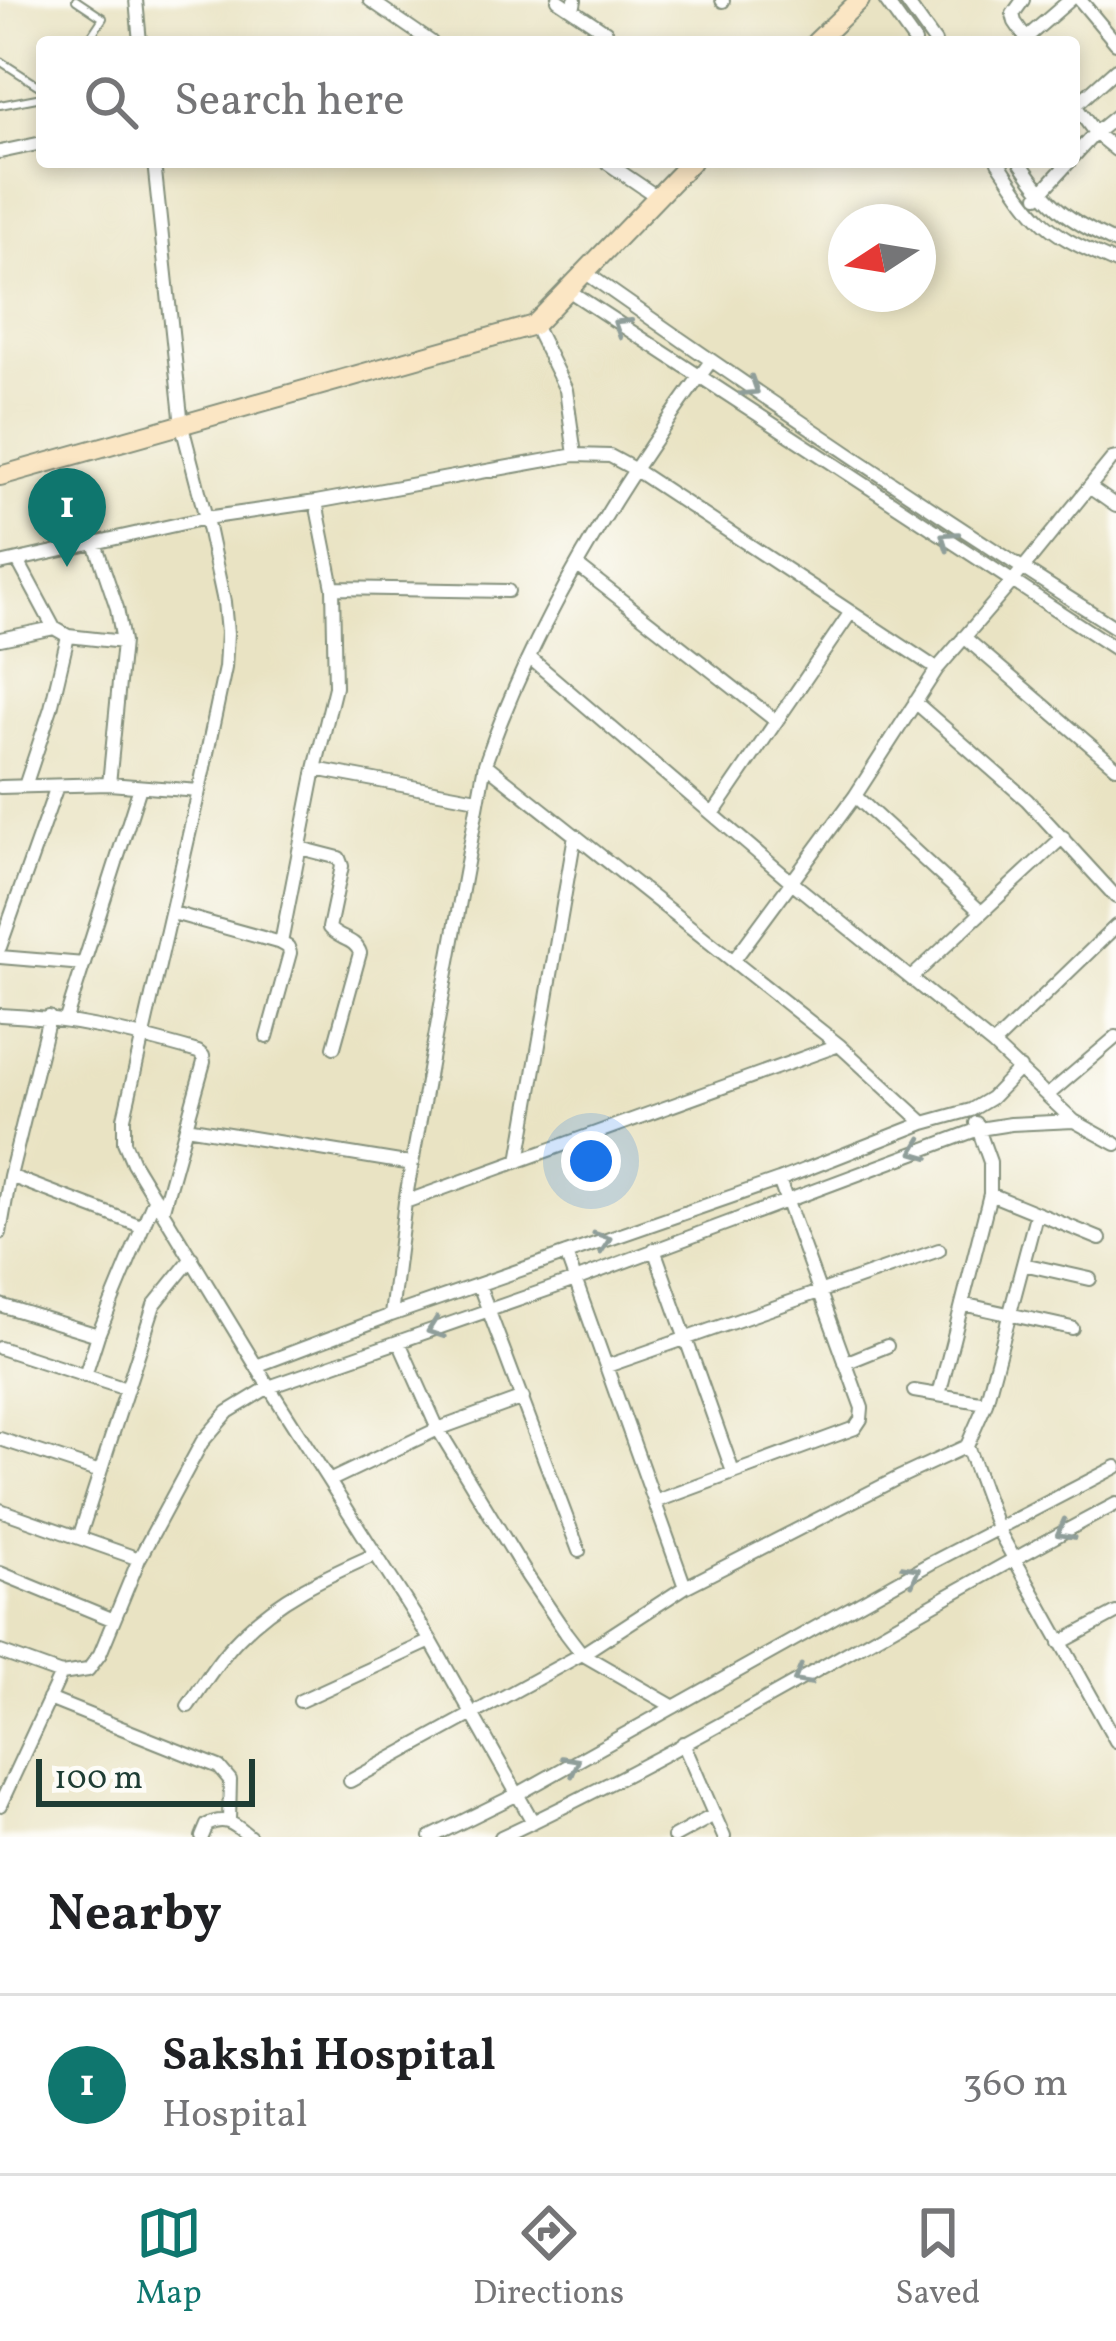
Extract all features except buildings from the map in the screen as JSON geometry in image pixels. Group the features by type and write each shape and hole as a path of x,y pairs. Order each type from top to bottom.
{"street":[{"path":"136,0 139,36"},
{"path":"370,0 422,36"},
{"path":"558,0 574,5 606,32"},
{"path":"822,36 860,0"},
{"path":"885,0 911,36"},
{"path":"905,0 931,36"},
{"path":"1024,0 1013,14 1025,36"},
{"path":"1032,36 1070,0"},
{"path":"1080,0 1116,43"},
{"path":"1080,101 1116,69"},
{"path":"1080,112 1116,150"},
{"path":"1080,149 1116,116"},
{"path":"0,152 36,144"},
{"path":"155,168 182,426 206,518 227,633 225,668 124,1118 124,1142 256,1366 431,1641 533,1822"},
{"path":"615,168 656,196"},
{"path":"0,476 534,325 685,168"},
{"path":"1002,168 1028,205 1065,238 1116,263"},
{"path":"1024,168 1059,212 1116,243"},
{"path":"1028,205 1063,168"},
{"path":"586,273 1116,628"},
{"path":"568,290 1116,649"},
{"path":"534,325 566,390 575,455"},
{"path":"391,1315 405,1202 477,800 496,731 578,566 634,469 711,361"},
{"path":"0,564 206,518 575,455 610,456 937,669"},
{"path":"734,960 856,796 937,669 1116,458"},
{"path":"1088,487 1116,506"},
{"path":"281,943 335,687 333,588 316,502"},
{"path":"95,543 123,642 109,784"},
{"path":"18,561 54,628 68,636 123,642"},
{"path":"578,566 776,721"},
{"path":"333,588 508,591"},
{"path":"713,814 850,612"},
{"path":"0,639 54,628"},
{"path":"13,786 51,708 68,636"},
{"path":"964,637 1116,766"},
{"path":"530,658 993,1045 1074,1121 1116,1144"},
{"path":"916,702 1027,800 1116,897"},
{"path":"485,764 839,1045 924,1123"},
{"path":"315,770 477,800"},
{"path":"0,776 13,786 109,784 199,791"},
{"path":"0,947 57,786"},
{"path":"66,1019 140,787"},
{"path":"856,796 982,912"},
{"path":"519,1161 575,835"},
{"path":"911,978 1063,837"},
{"path":"300,848 339,858 342,866 329,928 353,942 360,953 334,1047"},
{"path":"173,913 281,943 290,952 267,1037"},
{"path":"993,1045 1116,926"},
{"path":"0,957 84,964"},
{"path":"0,1015 66,1019 143,1036 203,1056 186,1127 159,1203 141,1226 85,1376"},
{"path":"0,1233 3,1197 49,1017"},
{"path":"1048,1095 1116,1037"},
{"path":"405,1202 839,1045"},
{"path":"256,1366 779,1180 924,1123 971,1110 991,1098 1020,1068"},
{"path":"939,1395 989,1194 990,1162 971,1110"},
{"path":"0,1652 61,1674 94,1665 139,1559 202,1442 228,1412 269,1387 575,1280 979,1129 1074,1121"},
{"path":"186,1127 412,1164"},
{"path":"10,1176 141,1226"},
{"path":"656,1501 855,1428 861,1419 862,1408 779,1180"},
{"path":"989,1194 1100,1239"},
{"path":"350,1780 582,1654 685,1587 967,1446 986,1403 1036,1214"},
{"path":"654,1249 734,1472"},
{"path":"607,1366 939,1250"},
{"path":"566,1254 685,1587"},
{"path":"79,1538 154,1305 192,1258"},
{"path":"1023,1264 1090,1280"},
{"path":"479,1286 579,1551"},
{"path":"962,1304 1072,1328"},
{"path":"0,1305 98,1335"},
{"path":"399,1342 438,1429 528,1577 582,1654 674,1707"},
{"path":"845,1363 887,1346"},
{"path":"0,1348 126,1389"},
{"path":"914,1391 986,1403"},
{"path":"329,1481 438,1429 523,1398"},
{"path":"0,1439 100,1472"},
{"path":"967,1446 1013,1558 1113,1732"},
{"path":"431,1837 1116,1467"},
{"path":"501,1837 683,1743 1116,1504"},
{"path":"0,1510 139,1559"},
{"path":"188,1706 230,1648 271,1610 311,1583 376,1554"},
{"path":"0,1573 114,1620"},
{"path":"1060,1642 1116,1613"},
{"path":"300,1701 431,1641"},
{"path":"0,1805 61,1674"},
{"path":"49,1699 219,1766 230,1780 230,1821"},
{"path":"683,1743 724,1837"},
{"path":"674,1837 714,1815"},
{"path":"202,1837 207,1825 230,1821 250,1837"}],"lane":[{"path":"76,0 103,18 91,36"},
{"path":"0,61 36,88"},
{"path":"0,105 36,94"}],"place":[{"name":"Sakshi Hospital","path":"67,567"}]}
